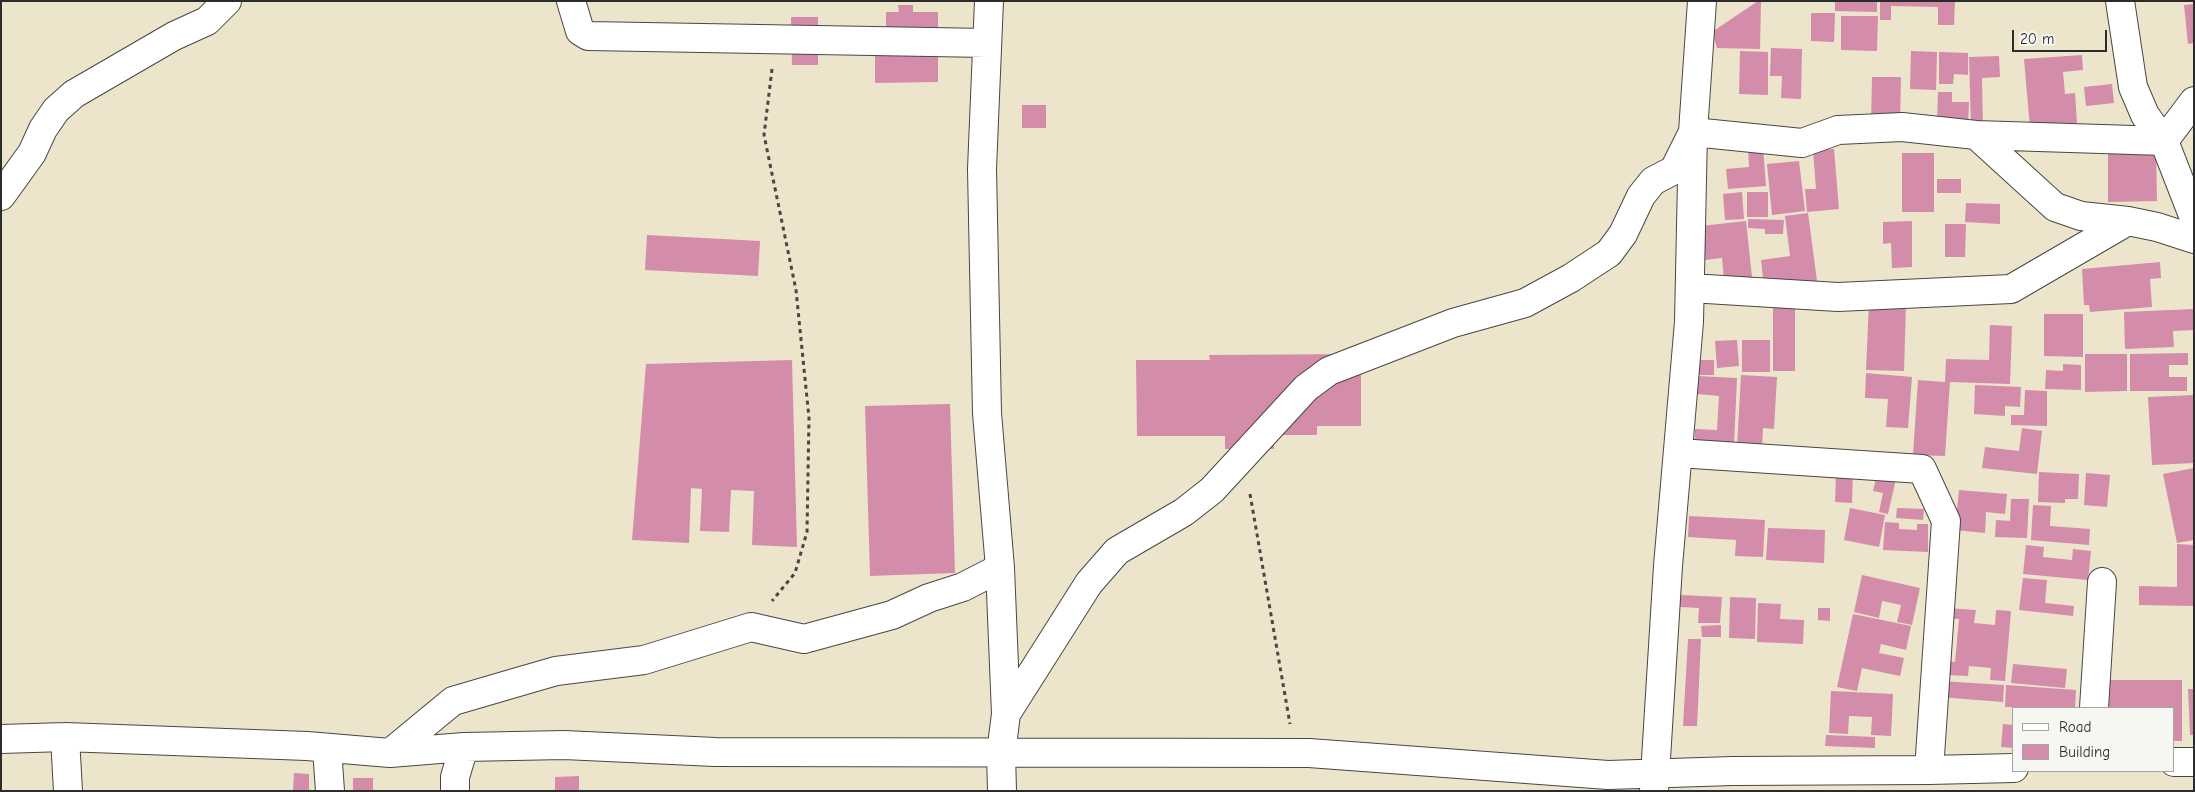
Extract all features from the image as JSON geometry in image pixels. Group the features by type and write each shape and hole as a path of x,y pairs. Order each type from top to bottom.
{"street":[{"path":"1,196 32,153 43,129 56,110 74,94 166,41 207,21 227,1"},
{"path":"570,1 580,31 588,36 987,43"},
{"path":"988,1 982,169 987,413 1000,568 1006,714 1002,753 1002,791"},
{"path":"1656,782 1668,566 1690,288 1693,132 1702,1"},
{"path":"2120,1 2132,87 2145,115 2164,141 2194,218"},
{"path":"2164,141 2194,101"},
{"path":"1693,132 1802,143 1838,130 1902,127 1976,135 2164,141"},
{"path":"1006,714 1089,583 1117,551 1184,512 1212,490 1306,388 1329,371 1453,323 1526,303 1572,278 1609,253 1623,234 1641,196 1653,181 1674,170 1693,132"},
{"path":"1976,135 2055,206 2081,216 2128,221 2157,227 2194,239"},
{"path":"1690,288 1838,298 2011,289 2128,221"},
{"path":"1678,453 1922,469 1946,521 1929,770"},
{"path":"390,753 452,701 556,671 644,660 751,627 804,639 892,615 929,598 963,587 1000,568"},
{"path":"2094,707 2102,582"},
{"path":"1,739 65,737 327,748 390,753 464,747 564,745 715,752 1296,753 1608,776 1656,782 1733,771 2012,768"},
{"path":"65,737 68,791"},
{"path":"455,791 455,777 464,747"},
{"path":"327,748 330,791"},
{"path":"2175,762 2194,762"}],"path":[{"path":"751,627 795,573 808,532 809,418 796,290 764,134 775,39"},
{"path":"1243,456 1285,702 1296,753"}],"building":[{"path":"1758,1 1761,1 1760,49 1717,48 1712,32"},
{"path":"1835,1 1877,1 1877,12 1835,11"},
{"path":"1880,1 1955,1 1954,25 1938,25 1938,7 1891,6 1891,20 1880,20"},
{"path":"2194,4 2194,43 2188,44 2184,5"},
{"path":"898,5 913,5 913,12 938,12 938,82 875,83 875,32 886,32 886,12 899,12"},
{"path":"1811,13 1835,13 1834,42 1811,41"},
{"path":"1841,16 1878,16 1877,51 1841,50"},
{"path":"791,17 818,17 818,65 792,65"},
{"path":"1771,48 1802,49 1801,99 1781,98 1782,76 1770,76"},
{"path":"1740,51 1768,52 1768,95 1739,94"},
{"path":"1911,51 1937,52 1936,90 1910,89"},
{"path":"1939,52 1968,53 1968,75 1954,74 1953,84 1939,84"},
{"path":"2082,55 2083,70 2063,72 2065,94 2075,93 2077,123 2030,128 2024,59"},
{"path":"1999,56 2000,77 1982,78 1983,127 1971,127 1969,57"},
{"path":"1872,77 1901,77 1900,124 1871,124"},
{"path":"2112,84 2114,103 2086,106 2084,87"},
{"path":"1938,92 1952,92 1952,102 1969,102 1968,124 1937,123"},
{"path":"1022,105 1046,105 1046,128 1022,128"},
{"path":"1763,147 1766,186 1728,189 1726,169 1749,167 1748,149"},
{"path":"2156,148 2157,201 2108,202 2108,149"},
{"path":"1834,149 1839,209 1807,212 1805,189 1816,189 1813,150"},
{"path":"1902,153 1934,153 1934,212 1902,212"},
{"path":"1799,161 1805,211 1772,215 1767,164"},
{"path":"1937,179 1961,179 1961,193 1937,193"},
{"path":"1742,192 1744,219 1725,220 1723,194"},
{"path":"1747,192 1768,192 1768,217 1747,217"},
{"path":"1966,203 2000,204 2000,224 1965,222"},
{"path":"1808,213 1817,281 1764,288 1761,260 1790,256 1785,216"},
{"path":"1748,219 1784,220 1783,234 1765,234 1765,229 1748,228"},
{"path":"1746,221 1752,277 1724,280 1722,258 1705,260 1701,226"},
{"path":"1912,221 1912,267 1892,268 1891,243 1883,244 1883,222"},
{"path":"1945,224 1966,224 1965,257 1945,257"},
{"path":"647,235 760,241 758,276 645,270"},
{"path":"2160,262 2161,278 2150,279 2152,307 2090,312 2089,305 2084,305 2082,269"},
{"path":"1773,302 1795,302 1795,371 1773,371"},
{"path":"1869,303 1906,304 1904,371 1866,370"},
{"path":"2194,309 2194,330 2173,331 2174,347 2125,349 2124,312"},
{"path":"2044,314 2083,314 2083,357 2044,356"},
{"path":"1990,325 2012,326 2010,384 1950,382 1945,456 1913,455 1918,380 1945,382 1946,359 1989,360"},
{"path":"1737,340 1739,366 1717,368 1715,341"},
{"path":"1742,340 1770,340 1770,372 1742,372"},
{"path":"2188,353 2188,365 2169,365 2169,377 2187,377 2187,391 2130,391 2130,354"},
{"path":"1361,354 1361,426 1317,426 1317,435 1274,435 1274,449 1225,449 1225,436 1137,436 1136,360 1210,360 1209,355"},
{"path":"2085,354 2127,354 2127,391 2085,392"},
{"path":"792,360 797,547 752,545 754,491 731,490 729,532 700,531 702,489 691,488 689,543 632,540 646,364"},
{"path":"1697,360 1714,360 1714,375 1697,375"},
{"path":"2063,364 2081,365 2081,390 2045,389 2046,370 2063,371"},
{"path":"1866,373 1912,377 1908,428 1886,427 1888,399 1865,398"},
{"path":"1741,375 1777,377 1774,429 1763,428 1762,448 1737,447"},
{"path":"1698,376 1737,378 1734,444 1695,442 1695,429 1717,430 1719,396 1697,394"},
{"path":"1975,385 2021,387 2020,407 2005,406 2005,416 1974,414"},
{"path":"2025,390 2047,391 2047,426 2011,425 2011,415 2024,415"},
{"path":"2194,395 2194,463 2152,465 2148,397"},
{"path":"950,404 955,573 870,576 865,406"},
{"path":"2022,428 2042,431 2037,474 1982,468 1985,447 2019,451"},
{"path":"2194,468 2194,540 2177,543 2163,474"},
{"path":"1836,472 1853,473 1852,503 1835,502"},
{"path":"2039,472 2079,474 2078,499 2065,499 2065,503 2038,502"},
{"path":"2086,473 2110,475 2107,507 2084,505"},
{"path":"1877,474 1896,479 1888,514 1879,512 1883,493 1873,491"},
{"path":"1959,490 2007,494 2005,514 1986,512 1985,533 1955,530"},
{"path":"2011,499 2029,499 2027,538 1995,537 1996,520 2010,521"},
{"path":"2033,505 2051,506 2050,526 2090,529 2089,545 2031,540"},
{"path":"1850,508 1885,515 1879,547 1844,540"},
{"path":"1897,508 1924,509 1923,520 1896,518"},
{"path":"1689,516 1765,520 1763,557 1735,556 1736,540 1688,537"},
{"path":"1885,522 1899,523 1899,529 1917,530 1917,524 1928,524 1928,552 1883,550"},
{"path":"1768,528 1825,530 1824,563 1766,560"},
{"path":"2177,544 2194,545 2194,606 2139,605 2139,586 2177,587"},
{"path":"2026,545 2044,547 2043,557 2072,560 2073,549 2091,551 2088,580 2023,574"},
{"path":"1862,575 1920,588 1912,625 1897,622 1901,605 1882,601 1879,618 1854,612"},
{"path":"2023,578 2047,580 2045,603 2074,606 2073,616 2019,610"},
{"path":"1681,595 1722,597 1720,623 1698,623 1699,608 1680,607"},
{"path":"1730,597 1756,598 1755,639 1729,638"},
{"path":"1758,603 1781,604 1780,619 1804,620 1803,644 1757,642"},
{"path":"1818,608 1830,608 1830,621 1818,620"},
{"path":"1947,608 1976,610 1974,623 1995,625 1996,610 2011,611 2005,681 1990,680 1991,668 1969,666 1968,676 1947,675 1948,661 1955,662 1959,619 1946,618"},
{"path":"1853,614 1911,626 1906,650 1881,644 1879,653 1904,658 1900,676 1862,668 1857,691 1837,687"},
{"path":"1721,625 1721,637 1702,637 1701,626"},
{"path":"1688,639 1701,639 1697,726 1683,726"},
{"path":"2013,664 2067,669 2065,688 2011,683"},
{"path":"2107,680 2182,680 2182,741 2175,741 2175,707 2107,707"},
{"path":"1940,681 2004,685 2003,702 1939,697"},
{"path":"2006,685 2076,690 2075,707 2005,707"},
{"path":"2188,689 2194,689 2194,735 2190,735"},
{"path":"1831,691 1893,694 1891,736 1871,735 1872,717 1849,716 1848,734 1829,733"},
{"path":"2003,724 2012,725 2012,748 2001,747"},
{"path":"1826,735 1875,737 1875,748 1825,746"},
{"path":"294,773 309,774 309,791 293,791"},
{"path":"579,776 579,791 555,791 555,777"},
{"path":"353,778 373,778 373,791 353,791"}]}
